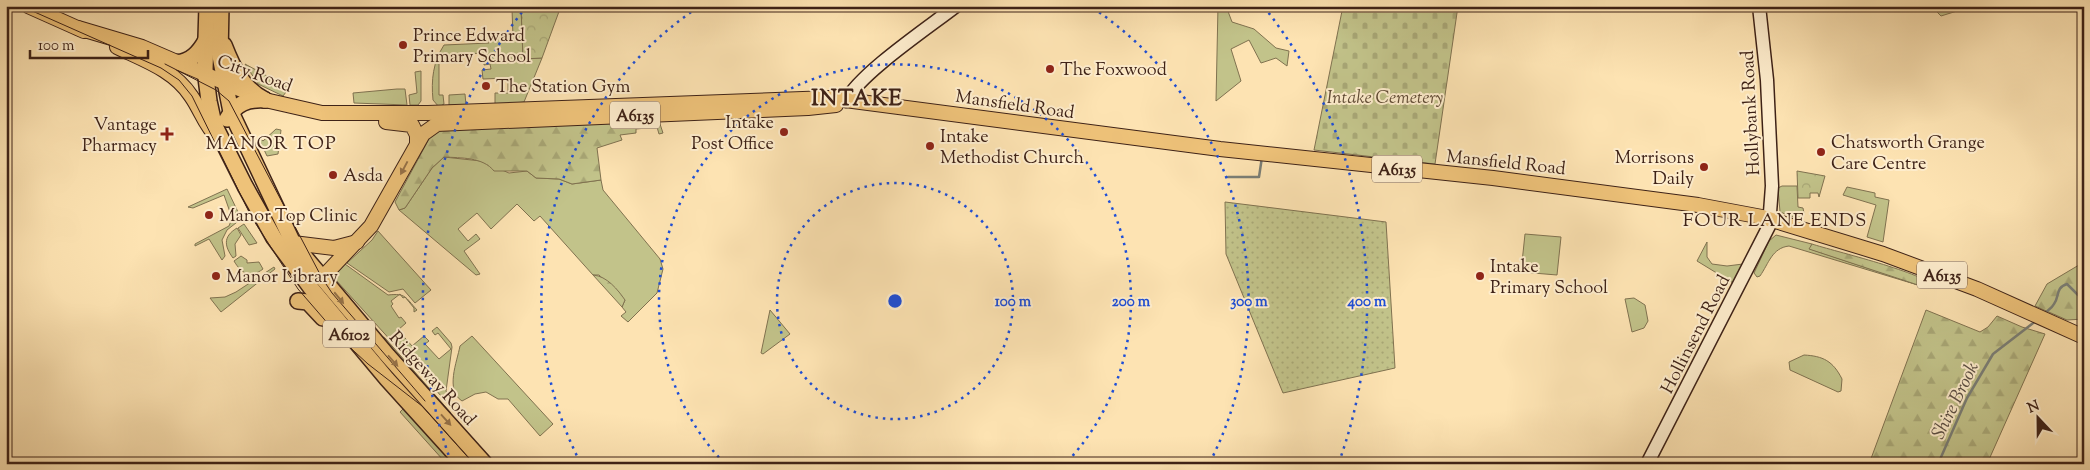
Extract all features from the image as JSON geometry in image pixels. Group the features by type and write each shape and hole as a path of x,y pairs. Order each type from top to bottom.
{"highway":[{"name":"A6102","path":"207,6 220,56 224,84"},
{"name":"A6102","path":"205,76 221,6"},
{"path":"172,62 182,62 192,57 214,38 241,81 252,92 265,100"},
{"name":"Ridgeway Road","path":"205,76 214,124 274,238 311,288 387,379 464,464"},
{"name":"Ridgeway Road","path":"224,84 231,112 293,243 388,356 485,464"},
{"path":"223,142 226,123 231,112 242,103 265,100"},
{"path":"274,238 293,243"},
{"path":"298,300 308,302 343,341 387,379"}],"main road":[{"name":"City Road","path":"28,6 161,68 173,76 192,96 209,130 223,142"},
{"path":"846,101 853,90 874,70 956,6"},
{"name":"Hollybank Road","path":"1759,6 1767,80 1772,186 1770,219"},
{"name":"City Road","path":"78,28 142,47 172,62 265,100 322,113 428,113"},
{"name":"Mansfield Road","path":"428,113 830,98 1220,149 1605,192 1706,206 1770,219 1883,254 1946,276 2084,337"},
{"name":"Mansfield Road","path":"417,144 429,129 441,123 808,108 832,106 846,101"},
{"name":"A6135","path":"322,278 358,242 371,226 417,144 416,132 410,124 371,121 357,114"},
{"name":"Hollinsend Road","path":"1647,464 1745,275 1767,230 1770,219"},
{"path":"293,243 334,248 358,242"}],"green space":[{"path":"481,6 521,6 523,59 542,58 524,102 495,105 495,93 508,93 508,78 483,79 482,70 491,69 490,64 484,65 484,53 439,55 439,95 443,95 444,104 439,107 433,100 432,85 437,58 444,45 489,43 489,39 513,37 512,9 482,10"},
{"path":"521,6 561,6 542,58 523,59"},
{"path":"1218,6 1226,6 1232,22 1254,29 1276,48 1289,51 1287,66 1276,58 1261,63 1249,40 1231,49 1241,81 1216,101"},
{"name":"Intake Cemetery","path":"1343,6 1458,6 1435,164 1314,150"},
{"path":"1931,6 1957,6 1957,11 1941,16"},
{"path":"245,64 289,88 283,96 258,84"},
{"path":"421,71 421,101 418,105 410,105 409,95 417,93 415,72"},
{"path":"405,89 407,105 354,103 353,93"},
{"path":"465,94 466,105 449,105 449,95"},
{"path":"659,121 663,133 659,134 657,127 636,129 636,133 620,135 622,140 597,148 601,180 572,184 559,179 536,178 527,171 494,171 484,163 471,159 444,157 432,168 405,208 399,210 395,202 430,137 437,131 450,128"},
{"path":"276,129 281,130 278,154 267,156 258,137 263,141"},
{"path":"444,157 481,161 509,173 527,171 536,178 559,179 572,184 601,180 603,190 660,259 663,269 657,293 628,322 621,316 626,312 622,307 625,300 599,275 593,275 540,216 534,221 517,204 491,229 477,213 458,229 468,241 476,234 480,239 464,251 480,274 476,275 399,210 405,208 432,168"},
{"path":"1797,171 1825,176 1819,197 1818,193 1810,193 1810,198 1798,198"},
{"path":"1782,186 1797,186 1798,207 1803,208 1804,213 1801,220 1780,212 1778,188"},
{"path":"1847,187 1875,193 1875,197 1889,200 1883,242 1867,237 1876,205 1843,195"},
{"path":"227,189 238,212 231,215 224,195 193,208 188,207"},
{"path":"1225,202 1386,222 1395,368 1283,393 1226,254"},
{"path":"240,217 241,219 227,230 222,240 225,256 222,260 209,239 195,246 195,244 229,226 231,221"},
{"path":"244,224 257,243 249,245 238,228"},
{"path":"237,228 241,235 235,244 236,256 233,258 226,242 232,231"},
{"path":"378,231 431,290 415,303 403,289 389,292 347,263 372,240"},
{"path":"1525,234 1561,237 1557,275 1521,272"},
{"path":"1776,235 1812,244 1810,249 1921,286 1789,246 1783,247 1775,253 1760,276 1757,277 1754,273 1769,241"},
{"path":"1707,242 1707,257 1712,264 1727,266 1743,264 1733,283 1697,261"},
{"path":"1812,244 1898,269 1929,282 1936,288 1921,286 1809,249"},
{"path":"241,256 247,260 247,263 259,262 263,269 254,274 246,273 234,261"},
{"path":"2084,262 2084,319 2067,320 2035,306 2047,284"},
{"path":"345,264 388,295 399,295 391,301 393,304 391,306 399,318 401,317 406,323 398,330 412,346 424,336 429,341 425,344 439,359 451,349 438,333 435,335 432,331 437,327 451,343 452,347 446,391 453,404 452,408 335,279 339,269"},
{"path":"274,267 275,269 221,312 210,298 225,297 236,292"},
{"path":"593,275 603,278 615,288 625,300 622,307"},
{"path":"1634,298 1645,305 1648,321 1644,328 1632,332 1625,299"},
{"path":"770,310 790,334 763,354 761,353"},
{"path":"1926,310 1980,332 1988,327 1997,316 2022,327 2045,334 1987,464 1869,464"},
{"path":"378,334 385,338 451,413 448,415"},
{"path":"472,336 553,424 540,436 508,399 498,399 486,392 475,394 462,401 457,396 453,383 460,346"},
{"path":"1804,355 1822,358 1831,364 1842,379 1841,391 1838,392 1790,370 1789,362"},
{"path":"405,407 450,456 444,461 400,412"}],"waterway":[{"path":"1228,177 1259,177 1262,157"},
{"name":"Shire Brook","path":"2045,313 2056,301 2061,288 2067,284 2078,295 2084,296"},
{"name":"Shire Brook","path":"1938,464 1967,398 1993,354 2037,320"}],"tram line":[{"path":"21,6 161,68 179,80 192,96 252,218 298,289 343,341 368,364 422,406 474,464"},
{"path":"165,64 216,90 229,101 322,278 332,293 425,401"}],"place":[{"name":"Prince Edward Primary School","path":"403,45"},
{"name":"The Foxwood","path":"1050,69"},
{"name":"The Station Gym","path":"486,86"},
{"name":"Intake Post Office","path":"784,132"},
{"name":"Vantage Pharmacy","path":"167,134"},
{"name":"Intake Methodist Church","path":"930,146"},
{"name":"Chatsworth Grange Care Centre","path":"1821,152"},
{"name":"Morrisons Daily","path":"1704,167"},
{"name":"Asda","path":"333,175"},
{"name":"Manor Top Clinic","path":"209,215"},
{"name":"Manor Library","path":"216,276"},
{"name":"Intake Primary School","path":"1480,276"}],"district":[{"name":"INTAKE","path":"857,97"},
{"name":"MANOR TOP","path":"271,142"},
{"name":"FOUR LANE ENDS","path":"1775,219"}]}
